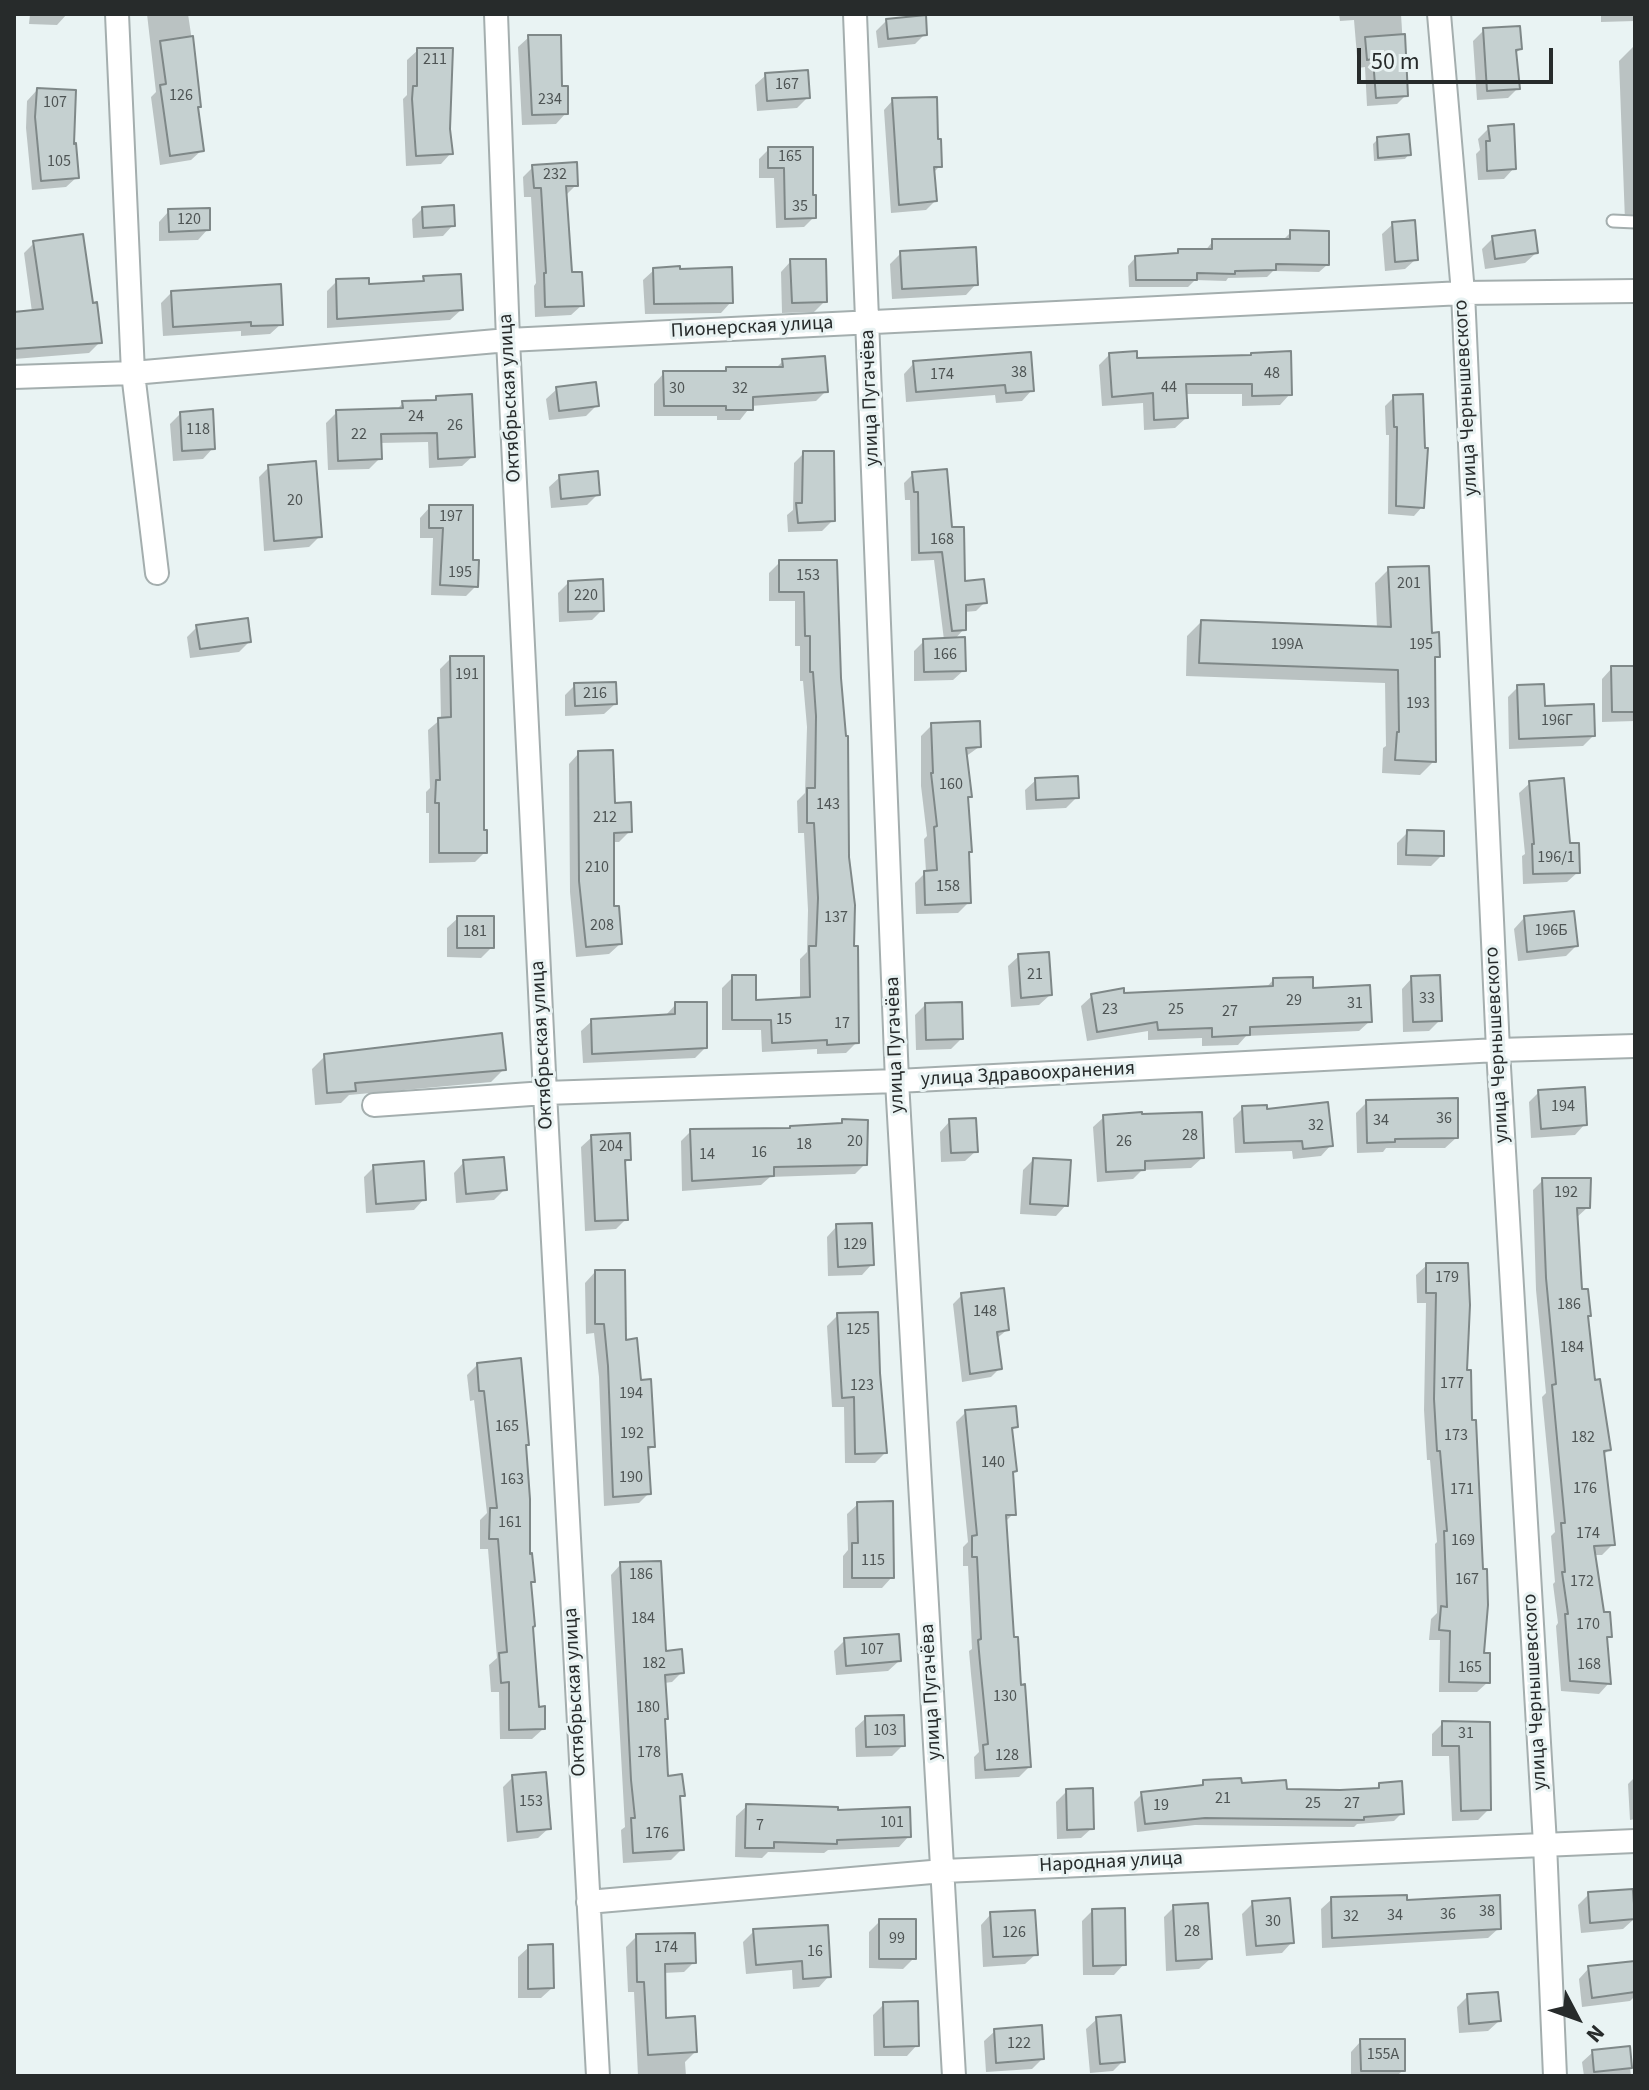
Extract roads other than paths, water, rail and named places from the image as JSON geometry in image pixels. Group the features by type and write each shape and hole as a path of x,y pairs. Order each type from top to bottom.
{"street":[{"path":"117,14 133,373 157,573"},
{"name":"Октябрьская улица","path":"496,14 508,340 545,1093 598,2076"},
{"name":"улица Пугачёва","path":"855,14 897,1081 954,2076"},
{"name":"улица Чернышевского","path":"1439,14 1463,293 1498,1050 1545,1844 1555,2076"},
{"name":"Пионерская улица","path":"14,377 133,373 508,340 1463,293 1635,291"},
{"name":"улица Здравоохранения","path":"374,1105 545,1093 897,1081 1498,1050 1635,1046"},
{"name":"Народная улица","path":"588,1902 943,1871 1635,1841"}],"lane":[{"path":"1613,221 1635,222"}]}
